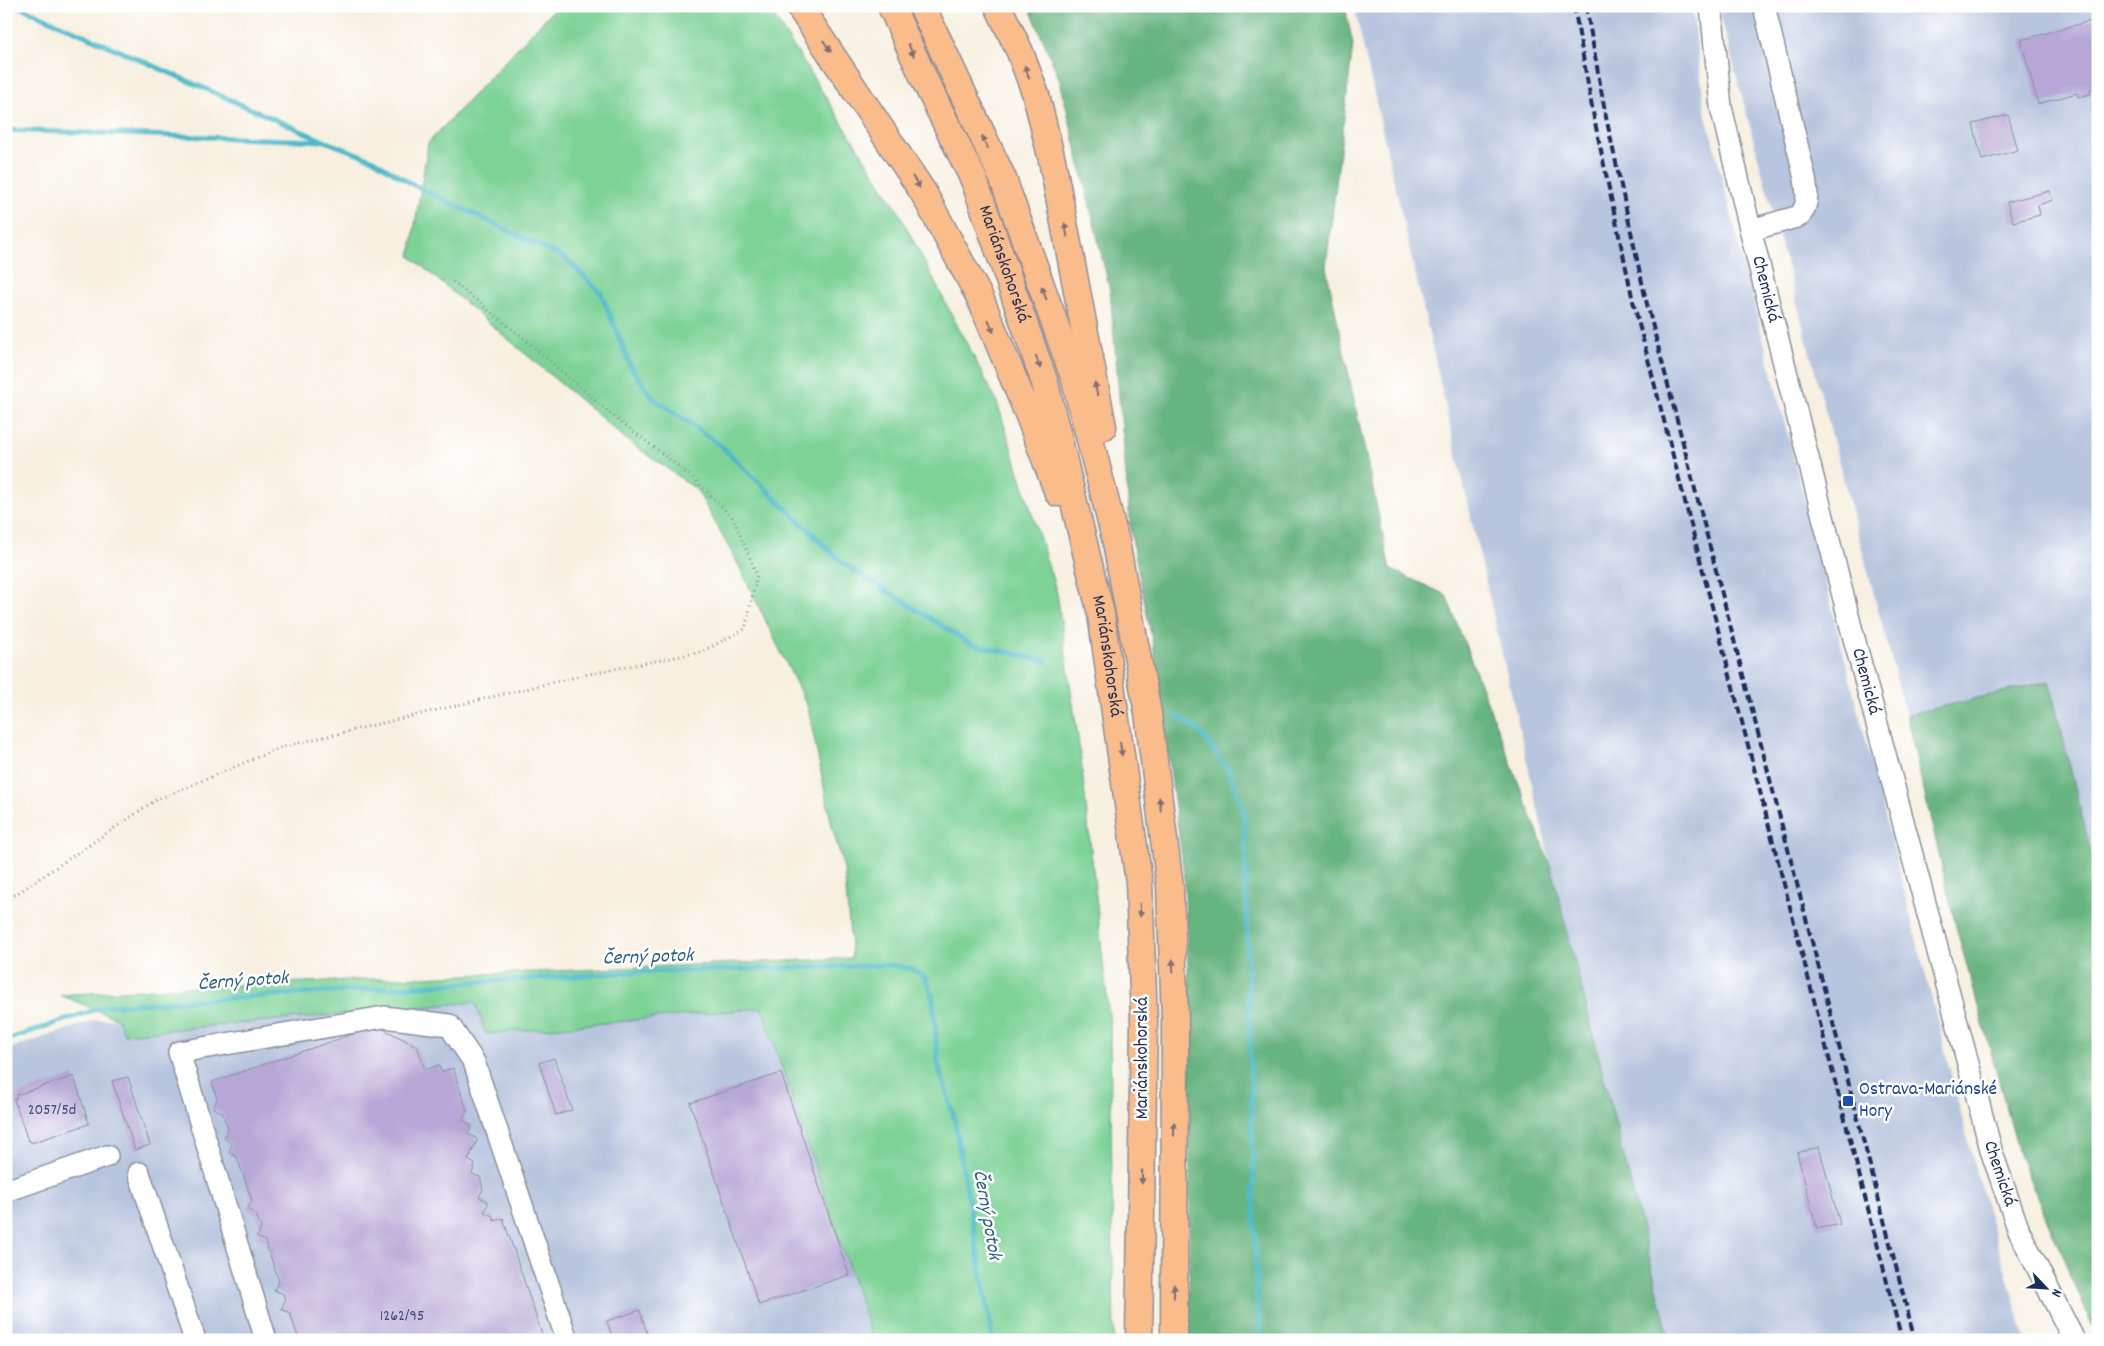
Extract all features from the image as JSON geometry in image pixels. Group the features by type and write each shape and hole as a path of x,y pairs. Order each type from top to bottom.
{"main road":[{"path":"799,6 923,192 980,298 1030,416 1101,614"},
{"name":"Mariánskohorská","path":"891,6 926,84 974,180 1046,383 1101,614 1139,882 1144,1022 1139,1340"},
{"name":"Mariánskohorská","path":"922,6 1003,179 1074,377 1116,542 1148,713 1170,886 1175,1019 1174,1340"},
{"path":"998,6 1020,52 1036,95 1052,160 1108,451 1116,542"}],"street":[{"name":"Chemická","path":"1710,6 1721,107 1751,230 1852,631 1992,1153 2019,1231 2074,1340"},
{"path":"1751,230 1800,216 1805,209 1807,199 1804,174 1764,6"},
{"path":"266,1340 179,1052 384,1017 449,1025 474,1062 568,1340"},
{"path":"6,1191 107,1156"},
{"path":"139,1173 195,1340"}],"path":[{"path":"6,901 156,800 282,748 584,675 701,652 745,628 757,575 733,518 692,477 606,410 450,278"}],"shaded area":[{"path":"1354,6 1692,6 1705,111 1977,1176 2026,1340 1670,1340 1551,867"},
{"path":"1718,6 2098,6 2098,880 2049,682 1906,715"},
{"path":"475,1002 486,1034 762,1008 873,1340 6,1340 6,1050 95,1020 118,1019 124,1034"}],"green space":[{"path":"557,6 761,6 774,16 897,209 997,402 1057,593 1081,759 1110,1025 1114,1340 873,1340 762,1008 486,1034 475,1002 124,1034 118,1019 60,995 167,988 852,958 844,869 832,826 808,708 738,564 697,490 627,440 410,256 428,143"},
{"path":"1029,6 1345,6 1353,45 1326,267 1390,569 1446,595 1551,867 1670,1340 1189,1340 1190,1011 1184,874 1154,650 1131,534 1110,291 1060,81"},
{"path":"2049,681 2098,881 2098,1339 2020,1157 1956,927 1906,715"}],"building":[{"path":"2098,19 2098,87 2090,89 2091,94 2078,97 2077,93 2038,104 2021,40"},
{"path":"2008,115 2018,150 1982,160 1973,124"},
{"path":"2050,191 2053,200 2038,205 2040,215 2013,222 2007,202"},
{"path":"377,1026 417,1046 425,1070 439,1065 441,1072 453,1068 467,1111 463,1120 472,1126 468,1134 476,1138 477,1141 468,1160 475,1164 472,1174 480,1177 483,1189 479,1197 487,1201 488,1204 484,1212 493,1216 494,1221 503,1218 544,1340 299,1340 290,1313 281,1309 285,1300 283,1294 274,1290 279,1281 265,1241 257,1237 261,1228 256,1214 247,1209 252,1201 237,1157 229,1153 232,1144 224,1138 228,1129 222,1112 213,1108 217,1099 212,1082"},
{"path":"554,1058 572,1110 556,1115 539,1063"},
{"path":"781,1073 849,1275 759,1305 690,1103"},
{"path":"74,1076 89,1124 31,1143 30,1140 28,1141 14,1099 17,1098 16,1095"},
{"path":"128,1077 150,1145 135,1150 112,1081"},
{"path":"1819,1147 1840,1224 1817,1229 1797,1153"},
{"path":"640,1310 649,1340 613,1340 607,1321"}],"waterway":[{"path":"18,6 324,141 372,159 410,183 565,258 601,293 631,367 652,397 720,445 844,564 971,644 1046,661"},
{"path":"6,130 321,141"},
{"path":"1177,716 1197,729 1229,770 1244,812 1257,1309 1263,1340"},
{"name":"Černý potok","path":"6,1040 106,1006 637,972 893,965 912,969 926,978 933,998 938,1064 954,1117 993,1340"},
{"name":"Černý potok","path":"1571,1340 1604,1337 1621,1340"}],"railway":[{"path":"1574,6 1594,118 1633,301 1902,1340"},
{"path":"1586,6 1606,117 1645,296 1915,1340"}],"place":[{"name":"Ostrava-Mariánské Hory","path":"1848,1101"}]}
